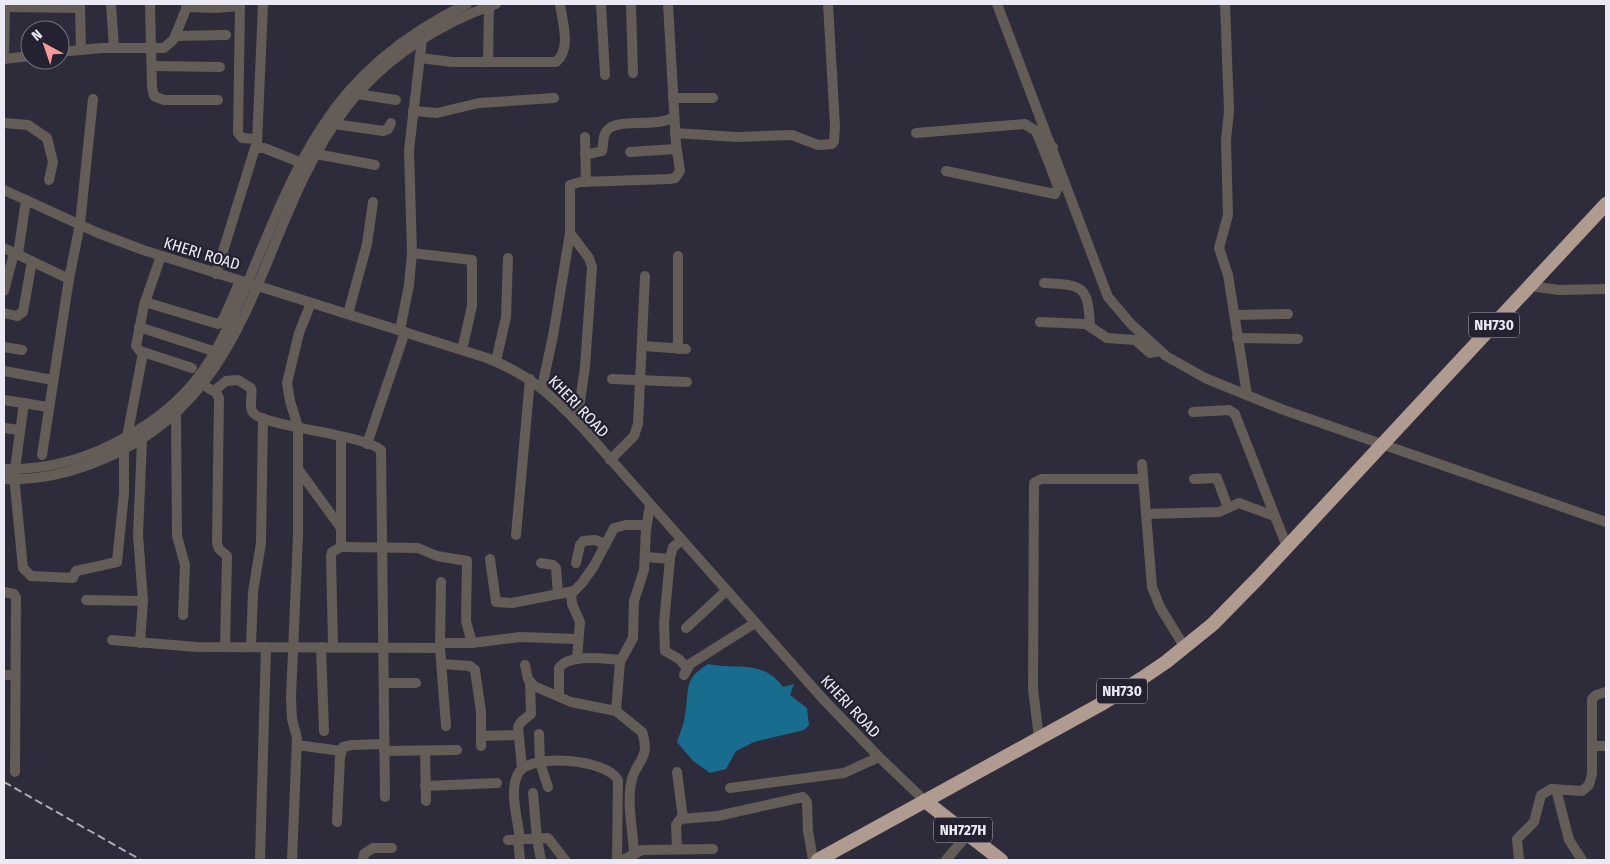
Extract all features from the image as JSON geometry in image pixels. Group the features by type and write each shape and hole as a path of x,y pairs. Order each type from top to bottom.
{"highway":[{"name":"NH730","path":"818,860 1103,703 1185,648 1230,607 1287,547 1606,204"},
{"name":"NH727H","path":"925,801 1001,860"}],"street":[{"path":"111,4 114,48"},
{"path":"150,4 152,92 158,99 218,100"},
{"path":"216,274 253,150 257,143 263,4"},
{"path":"4,470 12,475 72,462 125,443 142,440 176,415 202,386 224,354 250,284 302,163 335,108 371,68 431,22 467,4"},
{"path":"420,58 452,62 488,61 544,64 556,62 563,54 565,47 560,4"},
{"path":"601,4 605,75"},
{"path":"631,4 633,73"},
{"path":"542,387 553,336 570,233 570,185 575,182 675,178 680,168 676,149 672,98 668,4"},
{"path":"675,133 737,137 792,135 818,145 832,144 835,136 835,126 828,4"},
{"path":"997,4 1050,150 1108,297 1158,352 1186,369 1379,448 1606,522"},
{"path":"1225,4 1229,111 1226,140 1228,215 1219,248 1228,274 1247,395"},
{"path":"70,51 114,48 164,48 175,36 187,5 217,8 240,5 238,133 242,138 302,163"},
{"path":"125,443 181,397 216,352 316,154 334,124 357,94 377,74 422,39 451,22 492,5 488,61"},
{"path":"20,57 4,59 4,6 80,6 81,50"},
{"path":"175,36 226,35"},
{"path":"367,444 402,331 409,285 412,253 408,168 422,39"},
{"path":"152,66 220,67"},
{"path":"357,94 396,100"},
{"path":"413,111 437,113 479,103 554,98"},
{"path":"672,98 713,98"},
{"path":"42,455 68,279 80,224 92,99"},
{"path":"586,155 602,151 605,134 616,124 663,122 674,117"},
{"path":"4,123 28,125 47,138 54,162 49,180"},
{"path":"334,124 383,131 388,129 391,123"},
{"path":"916,133 1025,124 1036,131 1050,150 1058,187 1055,194 946,170"},
{"path":"586,137 586,182"},
{"path":"630,152 676,149"},
{"path":"316,154 375,165"},
{"name":"KHERI ROAD","path":"4,190 98,233 161,256 496,361 530,379 542,387 577,422 755,623 879,757 925,801"},
{"path":"4,291 16,253 26,200"},
{"path":"348,314 365,252 373,202"},
{"path":"570,233 589,258 592,267 585,367 577,422"},
{"path":"4,248 68,279"},
{"path":"412,253 472,260 472,306 462,350"},
{"path":"161,256 145,302 136,346 143,352 192,368"},
{"path":"643,346 682,349 678,256"},
{"path":"496,361 506,317 508,258"},
{"path":"4,313 17,316 23,312 32,261"},
{"path":"610,460 627,444 636,430 643,346 645,276"},
{"path":"1044,283 1068,285 1083,291 1088,298 1090,326"},
{"path":"145,302 218,324 250,284"},
{"path":"1530,286 1559,290 1606,289"},
{"path":"292,860 297,745 292,712 298,427 287,383 299,333 311,303"},
{"path":"1234,314 1288,314"},
{"path":"1040,322 1090,326 1107,338 1132,339 1150,353 1158,352"},
{"path":"139,327 216,352"},
{"path":"1237,338 1298,339"},
{"path":"4,347 22,350"},
{"path":"24,403 12,475 24,572 37,577 73,578 76,571 117,562 124,493 125,443 143,352"},
{"path":"4,371 53,380"},
{"path":"516,535 530,379"},
{"path":"612,379 687,382"},
{"path":"214,391 221,384 232,380 248,384 253,392 252,412 263,418 367,444 378,448 382,454 381,548 385,797"},
{"path":"202,386 214,391 219,398 217,543 219,549 227,556 225,647"},
{"path":"4,400 48,407"},
{"path":"1193,412 1229,410 1235,414 1287,547"},
{"path":"176,415 177,536 185,565 183,615"},
{"path":"251,647 253,592 261,543 263,418"},
{"path":"4,428 20,430"},
{"path":"340,547 341,437"},
{"path":"140,642 143,601 138,536 142,440"},
{"path":"1142,464 1150,576 1155,597 1185,648"},
{"path":"298,469 341,528"},
{"path":"1194,479 1217,478 1228,508"},
{"path":"1039,738 1032,689 1034,483 1041,479 1143,479"},
{"path":"1146,514 1212,513 1244,503 1274,516"},
{"path":"616,711 621,660 633,638 634,601 644,570 646,525 650,505"},
{"path":"490,559 496,602 512,603 571,592 582,583 611,532 619,526 646,525"},
{"path":"576,562 580,545 583,541 594,540 605,544"},
{"path":"681,541 673,547 670,558 664,623 665,651 679,659 685,671 755,623"},
{"path":"333,646 331,556 332,552 340,547 418,548 442,557 467,561 466,621 472,643"},
{"path":"646,557 670,558"},
{"path":"541,563 553,565 556,568 558,594"},
{"path":"441,582 440,645 446,726"},
{"path":"686,628 726,591"},
{"path":"4,592 14,594 16,598 14,772"},
{"path":"571,592 572,604 579,619 577,659"},
{"path":"86,600 143,601"},
{"path":"112,640 225,647 321,647 440,645 520,638 577,639"},
{"path":"260,860 266,647"},
{"path":"321,647 324,731"},
{"path":"558,696 560,666 577,659 621,660"},
{"path":"442,664 470,666 475,670 481,741 518,734"},
{"path":"520,860 516,840 514,786 522,768 518,734 519,724 531,714 530,683 525,665"},
{"path":"4,675 16,675"},
{"path":"384,683 416,683"},
{"path":"530,683 576,704 616,711 640,729 644,739 643,759 634,774 630,789 634,852"},
{"path":"1519,860 1517,840 1534,822 1539,798 1545,791 1556,789 1576,792 1586,788 1591,781 1592,700 1596,695 1606,692"},
{"path":"539,734 540,763 548,787"},
{"path":"297,745 342,750 347,746 457,750"},
{"path":"1592,746 1606,746"},
{"path":"337,822 342,750"},
{"path":"425,750 426,800"},
{"path":"730,788 844,773 879,757"},
{"path":"522,768 540,763 572,760 603,768 616,775 618,785 616,860"},
{"path":"678,772 682,818"},
{"path":"425,786 497,783"},
{"path":"1556,789 1570,840 1582,860"},
{"path":"533,793 537,838 542,860"},
{"path":"677,848 676,825 678,820 682,818 718,816 805,798 813,860"},
{"path":"946,860 968,834"},
{"path":"516,840 550,839 565,860"},
{"path":"363,860 364,854 369,849 392,848"},
{"path":"622,860 634,852 642,850 677,848 713,850"}],"water":[{"path":"708,664 758,669 767,672 783,687 794,684 790,695 807,708 809,725 804,730 754,742 736,751 726,769 710,773 693,761 677,742 684,722 691,680 694,675"}],"railway":[{"path":"4,782 141,860"}]}
